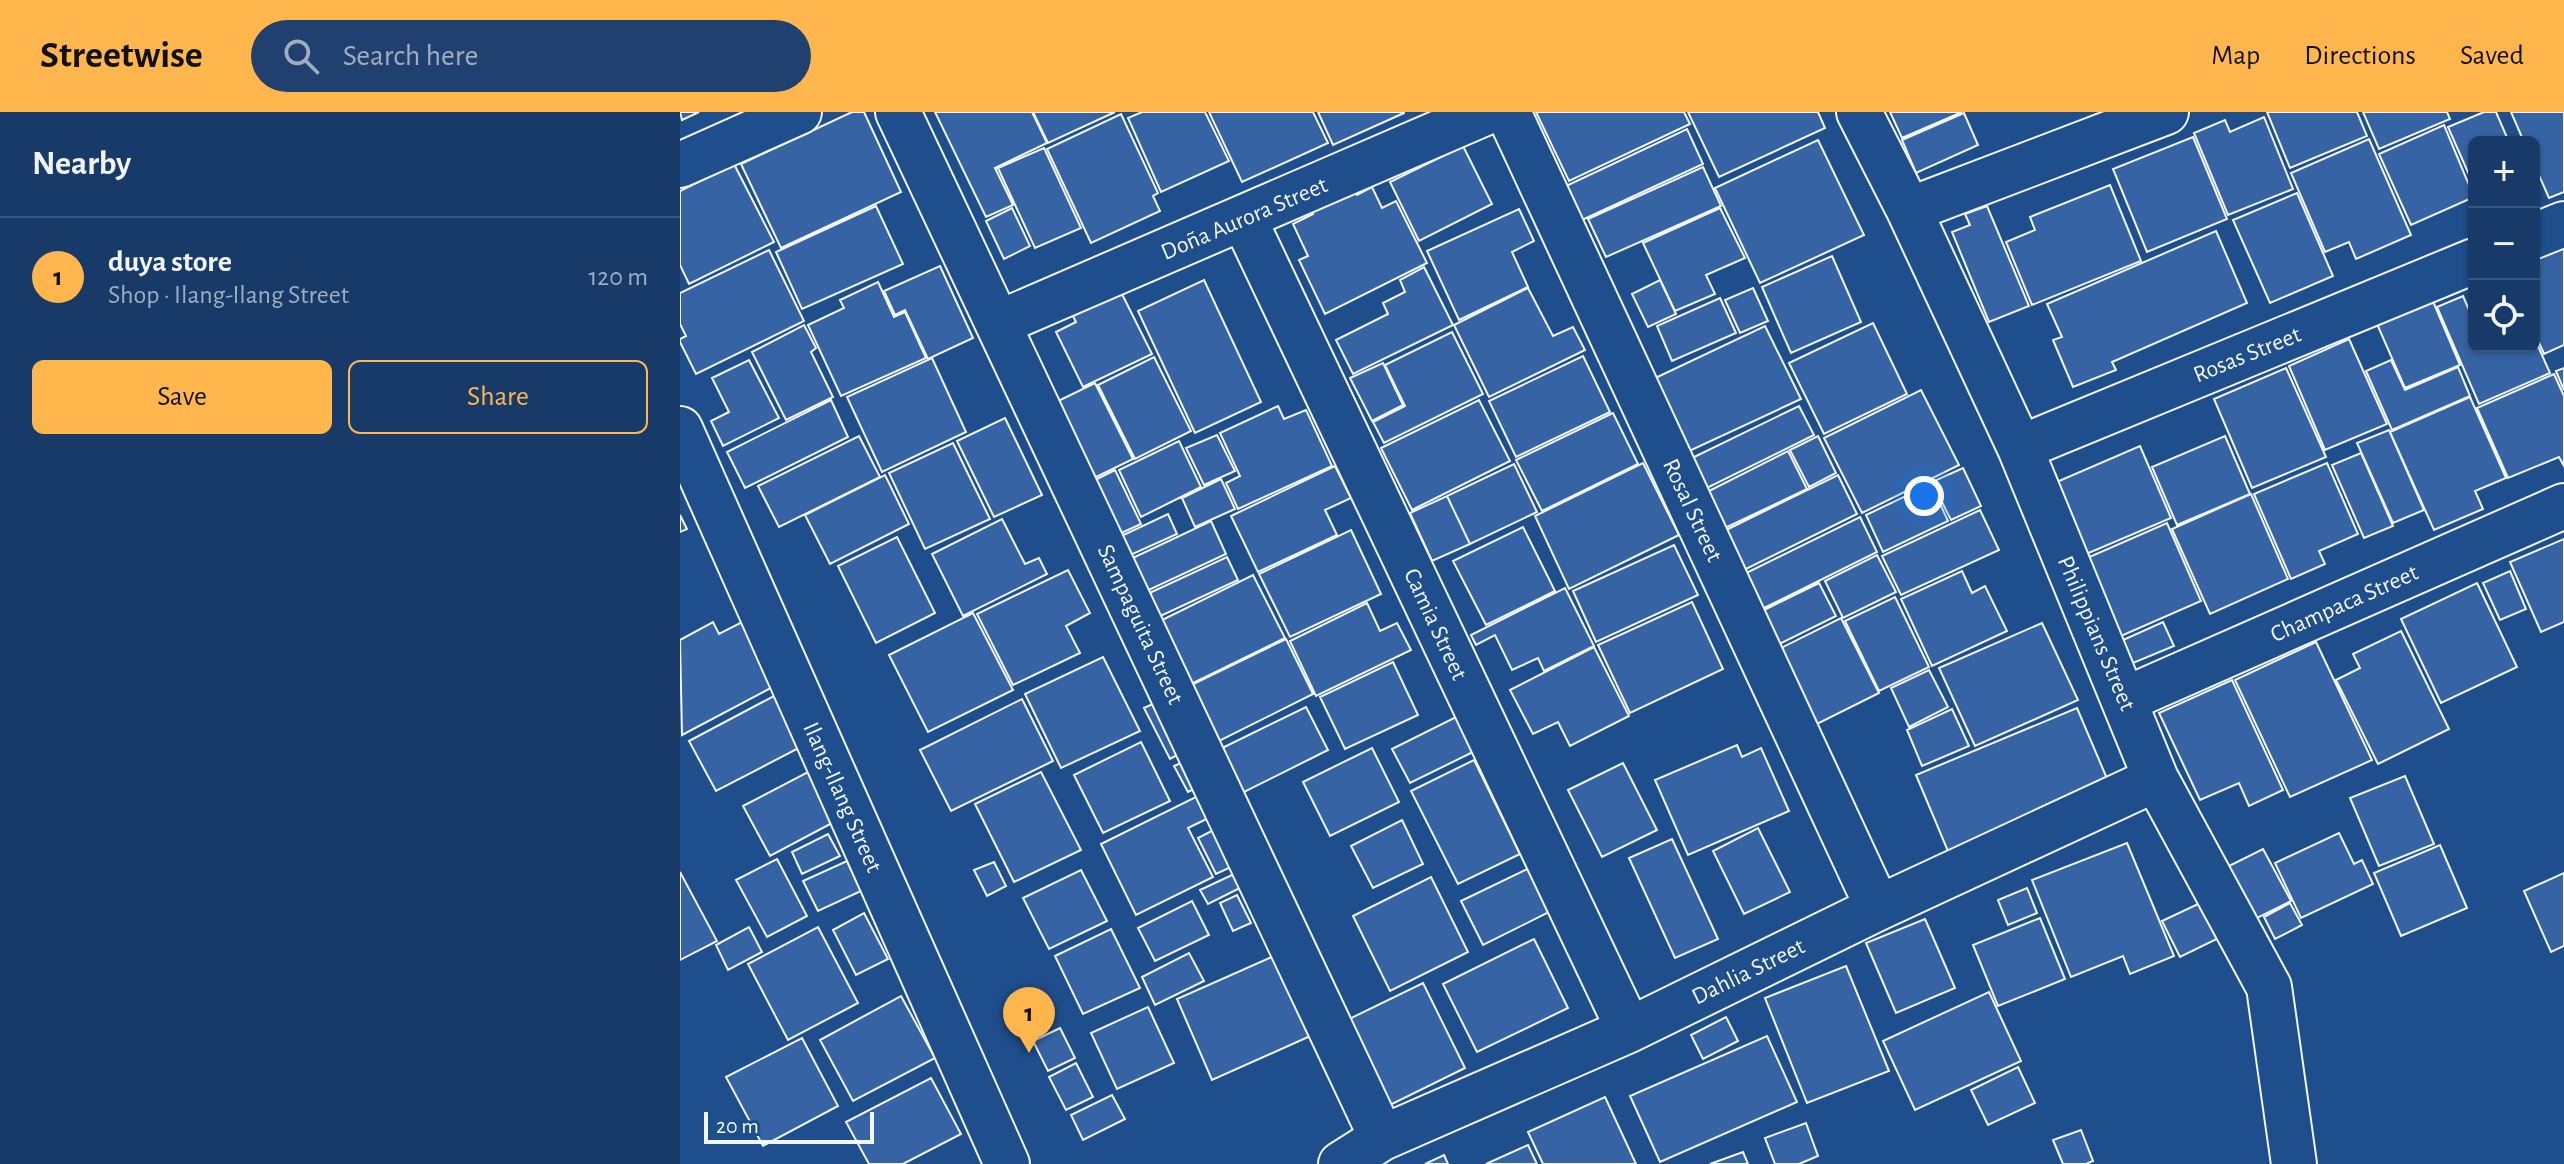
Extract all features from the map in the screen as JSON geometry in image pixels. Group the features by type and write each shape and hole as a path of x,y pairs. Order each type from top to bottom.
{"street":[{"path":"680,165 799,112"},
{"name":"Sampaguita Street","path":"898,112 1382,1138"},
{"name":"Doña Aurora Street","path":"999,323 1487,112"},
{"name":"Rosal Street","path":"1508,112 1878,908"},
{"name":"Philippians Street","path":"1859,112 1909,210 2020,448 2156,779 2269,987 2294,1164"},
{"path":"1909,210 2166,112"},
{"name":"Camia Street","path":"1244,219 1629,1030"},
{"path":"2540,234 2564,224"},
{"name":"Rosas Street","path":"2020,448 2468,263"},
{"name":"Ilang-Ilang Street","path":"680,429 1007,1164"},
{"name":"Champaca Street","path":"2124,700 2564,506"},
{"name":"Dahlia Street","path":"1341,1164 1382,1138 1629,1030 1878,908 2156,779"}],"building":[{"path":"680,112 699,112 682,120"},
{"path":"852,112 864,112 901,192 781,248 741,164"},
{"path":"935,112 1032,112 1047,143 995,168 1013,205 986,217"},
{"path":"1033,112 1115,112 1048,143"},
{"path":"1142,112 1205,112 1229,161 1161,192 1128,118"},
{"path":"1209,112 1313,112 1328,143 1242,182"},
{"path":"1318,112 1404,112 1404,113 1333,145"},
{"path":"1536,112 1684,112 1690,124 1569,181"},
{"path":"1688,112 1818,112 1825,128 1719,177"},
{"path":"1890,112 1962,112 1902,138"},
{"path":"2267,112 2357,112 2367,136 2290,168"},
{"path":"2363,112 2447,112 2450,119 2379,149"},
{"path":"2484,112 2496,112 2506,136 2468,136 2468,172 2448,127"},
{"path":"2511,112 2564,112 2564,192 2549,198 2540,178 2540,136 2521,136"},
{"path":"1964,113 1978,145 1916,173 1902,140"},
{"path":"1121,114 1158,193 1153,196 1160,211 1091,243 1047,149"},
{"path":"2264,117 2293,189 2228,215 2194,133 2225,120 2230,132"},
{"path":"2444,125 2468,183 2468,200 2411,225 2379,154"},
{"path":"1687,129 1703,164 1582,220 1566,186"},
{"path":"2193,137 2227,219 2147,252 2113,169"},
{"path":"2369,139 2411,235 2356,259 2349,242 2325,252 2291,173"},
{"path":"1818,140 1864,235 1760,283 1715,188"},
{"path":"1463,146 1492,204 1419,241 1390,182"},
{"path":"1044,148 1081,228 1035,248 998,168"},
{"path":"734,164 774,242 689,284 680,265 680,191"},
{"path":"1703,167 1721,206 1606,257 1588,219"},
{"path":"1348,178 1357,195 1372,187 1382,208 1396,201 1427,263 1325,314 1299,260 1308,256 1293,224 1313,214 1305,200"},
{"path":"2110,185 2141,261 2032,305 2006,242 2035,230 2030,217"},
{"path":"2297,193 2333,276 2270,303 2233,220"},
{"path":"876,206 903,264 802,309 776,252"},
{"path":"1987,206 2029,306 1989,322 1952,232 1970,225 1965,214"},
{"path":"1012,208 1030,246 1004,259 986,221"},
{"path":"1720,208 1745,258 1706,275 1715,294 1675,311 1643,243"},
{"path":"1519,209 1534,241 1512,252 1528,287 1459,320 1427,251"},
{"path":"2216,231 2247,303 2112,362 2116,370 2073,387 2053,340 2062,337 2047,304"},
{"path":"2564,241 2564,345 2544,354 2540,345 2540,251"},
{"path":"769,250 804,321 696,374 680,342 686,336 680,324 680,293"},
{"path":"1832,256 1861,322 1791,353 1762,287"},
{"path":"940,266 973,338 928,359 905,310 895,315 884,291"},
{"path":"1424,267 1453,325 1353,374 1336,340 1388,314 1383,303 1405,292 1400,280"},
{"path":"1204,280 1261,402 1195,433 1138,311"},
{"path":"1660,280 1676,314 1648,327 1632,294"},
{"path":"878,282 894,317 905,312 926,358 841,396 808,325 844,308 840,300"},
{"path":"1528,288 1553,336 1573,327 1585,350 1489,397 1454,325"},
{"path":"1753,288 1768,321 1740,333 1725,300"},
{"path":"1121,292 1152,354 1083,387 1056,332 1076,322 1073,316"},
{"path":"2463,296 2468,308 2468,352 2540,350 2550,373 2479,404 2437,307"},
{"path":"1720,298 1736,333 1672,361 1657,326"},
{"path":"2432,299 2460,365 2405,388 2377,324"},
{"path":"1873,323 1907,394 1824,434 1789,363"},
{"path":"804,325 816,348 811,352 833,397 786,420 752,352"},
{"path":"1765,326 1801,399 1685,453 1651,380"},
{"path":"1452,332 1483,394 1384,443 1373,422 1405,406 1385,365"},
{"path":"2349,339 2387,424 2325,450 2289,366"},
{"path":"1583,356 1610,412 1516,457 1489,401"},
{"path":"1154,357 1191,431 1135,459 1098,385"},
{"path":"932,358 966,432 882,472 847,397"},
{"path":"749,360 779,418 723,446 711,421 729,412 712,378"},
{"path":"2391,360 2405,390 2458,367 2470,396 2392,430 2366,371"},
{"path":"1383,363 1403,405 1372,421 1350,378"},
{"path":"2286,368 2326,457 2252,488 2214,399"},
{"path":"2564,368 2564,390 2556,371"},
{"path":"2554,374 2564,396 2564,466 2559,457 2508,478 2477,408"},
{"path":"1095,383 1133,459 1092,479 1054,403"},
{"path":"1921,390 1959,465 1862,513 1824,438"},
{"path":"2470,397 2506,478 2475,491 2483,509 2434,530 2390,432"},
{"path":"831,400 848,437 745,488 727,452"},
{"path":"1479,400 1510,461 1412,510 1381,448"},
{"path":"1278,406 1284,419 1306,410 1332,466 1238,509 1226,483 1240,476 1220,433"},
{"path":"1799,406 1814,435 1705,489 1690,459"},
{"path":"1613,413 1638,464 1542,511 1516,460"},
{"path":"1005,418 1042,495 994,517 957,441"},
{"path":"2389,430 2424,510 2393,523 2357,443"},
{"path":"1217,435 1235,471 1204,485 1186,448"},
{"path":"859,436 880,477 779,527 758,486"},
{"path":"1818,436 1836,473 1809,487 1790,450"},
{"path":"2225,436 2250,494 2177,525 2152,467"},
{"path":"1179,441 1201,487 1141,517 1119,470"},
{"path":"953,443 990,519 925,549 889,473"},
{"path":"2140,446 2171,518 2084,555 2052,484"},
{"path":"1788,451 1807,489 1725,528 1707,492"},
{"path":"2361,453 2393,526 2364,538 2332,465"},
{"path":"1643,463 1679,535 1569,589 1535,516"},
{"path":"2327,463 2358,534 2319,551 2325,564 2291,579 2254,494"},
{"path":"1514,464 1537,512 1470,544 1447,496"},
{"path":"1335,466 1351,498 1325,510 1337,535 1258,572 1231,516"},
{"path":"1963,468 1981,506 1951,520 1932,482"},
{"path":"1115,470 1141,524 1115,536 1089,483"},
{"path":"885,475 909,524 830,564 805,515"},
{"path":"1838,475 1857,514 1742,571 1722,532"},
{"path":"1221,479 1235,509 1195,527 1182,498"},
{"path":"1931,484 1948,521 1883,552 1866,515"},
{"path":"2251,494 2288,579 2210,614 2172,529"},
{"path":"1447,496 1470,544 1432,561 1410,513"},
{"path":"1980,510 1999,550 1901,595 1882,556"},
{"path":"1168,514 1177,534 1126,557 1117,538"},
{"path":"680,515 687,529 680,532"},
{"path":"1860,517 1877,552 1756,612 1738,577"},
{"path":"1002,519 1025,564 1039,558 1047,574 963,616 932,554"},
{"path":"1211,521 1226,554 1138,595 1122,563"},
{"path":"2167,523 2201,601 2121,636 2087,558"},
{"path":"1523,527 1555,591 1486,625 1453,561"},
{"path":"1351,530 1381,594 1290,637 1259,574"},
{"path":"897,537 935,613 876,643 838,566"},
{"path":"2564,539 2564,622 2541,632 2510,562"},
{"path":"1674,545 1698,595 1596,642 1573,591"},
{"path":"1877,555 1896,592 1843,618 1825,581"},
{"path":"1227,557 1238,580 1154,619 1143,596"},
{"path":"1068,570 1090,613 1066,626 1080,653 1013,685 977,614"},
{"path":"1962,571 1972,593 1985,586 2007,631 1932,666 1901,599"},
{"path":"2510,571 2526,609 2500,620 2483,583"},
{"path":"1253,575 1285,638 1183,688 1152,625"},
{"path":"1819,583 1836,616 1773,647 1756,614"},
{"path":"2477,583 2517,667 2441,703 2401,619"},
{"path":"1565,588 1594,646 1544,671 1538,658 1512,670 1495,635 1476,645 1471,635"},
{"path":"1895,597 1929,667 1879,691 1845,621"},
{"path":"1692,602 1723,669 1630,713 1598,645"},
{"path":"1367,603 1380,631 1397,623 1411,650 1316,696 1290,641"},
{"path":"973,613 1013,690 928,732 889,655"},
{"path":"750,618 784,681 682,735 680,640 713,622 719,634"},
{"path":"1841,618 1879,693 1807,729 1769,654"},
{"path":"2163,622 2174,646 2133,663 2123,640"},
{"path":"2042,623 2078,700 1975,746 1939,668"},
{"path":"2401,631 2449,729 2378,764 2336,680 2360,668 2353,654"},
{"path":"1286,639 1313,694 1213,744 1185,688"},
{"path":"2316,642 2372,760 2290,797 2235,680"},
{"path":"1594,647 1629,716 1570,746 1558,722 1533,734 1510,690"},
{"path":"1103,657 1140,731 1061,768 1025,694"},
{"path":"1393,662 1418,715 1345,749 1320,697"},
{"path":"1929,670 1948,707 1909,727 1891,688"},
{"path":"2232,680 2283,790 2249,806 2239,783 2200,800 2159,713"},
{"path":"789,688 816,739 716,791 689,741"},
{"path":"1170,696 1194,746 1170,759 1144,708"},
{"path":"1022,699 1053,761 951,811 920,750"},
{"path":"1306,707 1328,750 1236,796 1214,752"},
{"path":"2077,708 2111,788 1950,856 1916,775"},
{"path":"1952,709 1969,746 1922,766 1907,730"},
{"path":"1460,715 1477,750 1410,783 1392,749"},
{"path":"1141,742 1170,801 1103,833 1074,775"},
{"path":"1737,745 1742,757 1761,748 1789,811 1688,855 1655,780"},
{"path":"1372,748 1399,802 1330,836 1303,782"},
{"path":"1197,756 1210,781 1188,792 1174,766"},
{"path":"1474,760 1520,854 1458,884 1411,791"},
{"path":"1623,763 1657,830 1602,857 1568,790"},
{"path":"808,772 834,822 770,856 743,806"},
{"path":"1041,772 1081,850 1014,882 975,804"},
{"path":"2405,776 2434,844 2379,866 2350,798"},
{"path":"1216,787 1227,809 1188,828 1213,877 1136,915 1101,844"},
{"path":"1402,820 1423,864 1373,888 1351,846"},
{"path":"1227,823 1246,860 1216,874 1198,838"},
{"path":"1758,828 1790,892 1744,914 1713,851"},
{"path":"2339,833 2354,864 2362,860 2373,884 2301,918 2275,863"},
{"path":"828,834 840,856 802,874 792,852"},
{"path":"1672,839 1718,939 1675,958 1629,858"},
{"path":"2127,843 2174,956 2130,974 2123,956 2071,977 2032,880"},
{"path":"2440,845 2467,908 2401,936 2374,873"},
{"path":"2263,849 2291,901 2255,919 2227,867"},
{"path":"777,859 807,916 767,937 736,880"},
{"path":"847,861 861,891 818,911 803,881"},
{"path":"994,862 1006,886 987,896 974,870"},
{"path":"1540,863 1561,906 1483,945 1461,901"},
{"path":"1249,867 1256,880 1208,904 1200,890"},
{"path":"1081,870 1107,921 1049,949 1023,898"},
{"path":"680,872 717,941 680,960"},
{"path":"2564,873 2564,946 2551,952 2524,891"},
{"path":"1431,877 1468,952 1390,991 1353,916"},
{"path":"2027,888 2037,913 2008,925 1998,900"},
{"path":"1237,895 1251,923 1233,931 1220,903"},
{"path":"2215,896 2233,931 2180,957 2162,921"},
{"path":"1192,901 1209,935 1155,961 1138,928"},
{"path":"2290,903 2302,925 2275,939 2264,917"},
{"path":"864,913 888,959 856,975 833,930"},
{"path":"2040,918 2065,979 1998,1006 1973,945"},
{"path":"1925,919 1955,988 1896,1013 1866,943"},
{"path":"749,927 762,952 728,970 716,945"},
{"path":"818,927 858,1003 788,1040 748,964"},
{"path":"1111,929 1140,988 1083,1014 1055,956"},
{"path":"1534,939 1568,1008 1477,1052 1443,984"},
{"path":"1290,949 1326,1029 1212,1080 1177,999"},
{"path":"1189,953 1204,981 1155,1005 1142,977"},
{"path":"1846,966 1889,1071 1807,1103 1765,998"},
{"path":"1423,983 1465,1068 1384,1108 1341,1023"},
{"path":"1989,992 2021,1061 1915,1110 1883,1041"},
{"path":"901,996 935,1058 853,1101 820,1040"},
{"path":"1148,1007 1174,1063 1117,1089 1091,1033"},
{"path":"1726,1017 1738,1041 1703,1059 1691,1035"},
{"path":"1060,1028 1075,1058 1048,1071 1033,1041"},
{"path":"1767,1036 1797,1102 1660,1162 1630,1096"},
{"path":"802,1038 838,1106 763,1146 726,1077"},
{"path":"1076,1063 1093,1097 1066,1110 1049,1077"},
{"path":"2018,1067 2035,1103 1988,1125 1971,1090"},
{"path":"931,1078 961,1134 903,1164 869,1164 846,1122"},
{"path":"1112,1095 1125,1119 1083,1140 1071,1115"},
{"path":"1605,1097 1636,1164 1543,1164 1528,1132"},
{"path":"1806,1123 1818,1156 1799,1164 1775,1164 1765,1138"},
{"path":"2081,1130 2093,1161 2063,1164 2053,1140"},
{"path":"1528,1145 1537,1164 1486,1164"},
{"path":"1743,1152 1748,1164 1710,1164"},
{"path":"1444,1155 1448,1164 1425,1164"}],"place":[{"name":"duya store","path":"1029,1053"}]}
